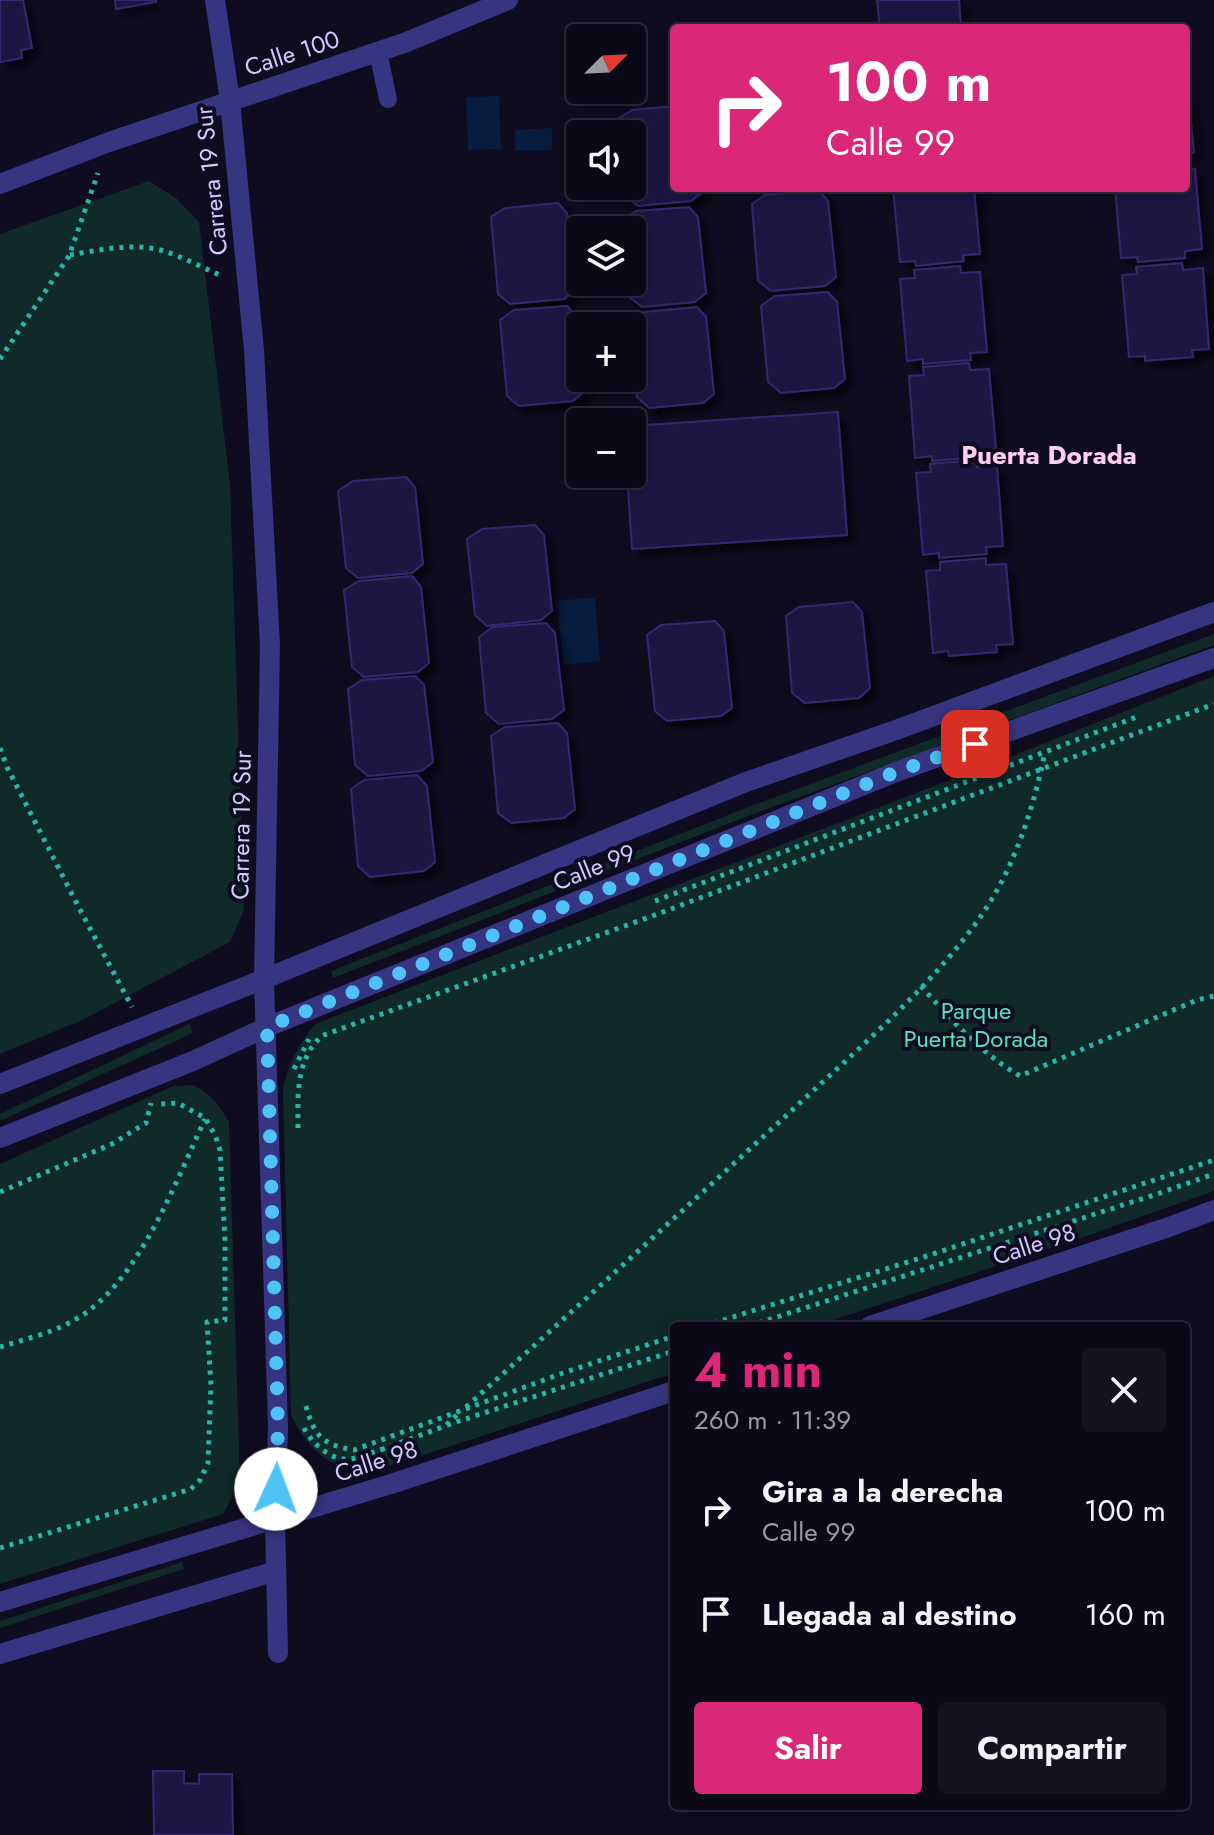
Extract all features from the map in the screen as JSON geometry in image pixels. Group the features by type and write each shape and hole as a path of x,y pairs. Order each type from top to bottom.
{"street":[{"name":"Carrera 19 Sur","path":"215,0 230,101 254,350 270,645 264,979 278,1427 275,1520 278,1653"},
{"name":"Calle 100","path":"0,184 109,142 378,52 508,0"},
{"name":"Calle 99","path":"0,1084 746,782 1214,612"},
{"name":"Calle 99","path":"0,1138 896,772 1214,658"},
{"name":"Calle 98","path":"882,1322 1214,1210"},
{"name":"Calle 98","path":"0,1602 391,1484 670,1392"},
{"path":"0,1654 276,1571"}],"lane":[{"path":"378,52 388,99"}],"path":[{"path":"0,359 69,256 109,142"},
{"path":"69,256 97,250 140,247 163,250 248,288"},
{"path":"298,1138 297,1092 309,1052 321,1036 640,921 1214,704"},
{"path":"643,906 1143,714"},
{"path":"445,1426 889,1020 951,953 986,909 1017,851 1054,716"},
{"path":"0,748 77,904 143,1026"},
{"path":"921,986 970,1039 1020,1076 1197,1000 1214,996"},
{"path":"292,1076 301,1053 316,1030"},
{"path":"0,1192 112,1144 146,1123 151,1105 178,1103 205,1118 215,1135 220,1150 225,1240 225,1320 207,1322 211,1385 208,1463 200,1480 191,1489 0,1548"},
{"path":"0,1347 75,1320 104,1300 129,1269 162,1210 205,1118"},
{"path":"717,1322 1214,1160"},
{"path":"761,1322 1214,1174"},
{"path":"304,1401 319,1436 334,1446 354,1450 670,1337"},
{"path":"301,1421 306,1433 320,1448 349,1460 670,1352"},
{"path":"383,1449 391,1484"}],"green space":[{"path":"149,181 176,198 199,222 230,484 244,910 230,942 82,1020 0,1054 0,234"},
{"path":"1214,634 1214,645 748,816 333,978 331,971 746,808"},
{"name":"Parque Puerta Dorada","path":"1214,676 1214,1191 827,1322 670,1322 670,1374 387,1467 363,1470 343,1467 324,1457 308,1443 291,1414 283,1088 295,1054 315,1024"},
{"path":"189,1024 193,1033 0,1121 0,1114"},
{"path":"194,1085 214,1100 229,1122 240,1482 223,1514 0,1584 0,1164 173,1086"},
{"path":"182,1562 184,1569 0,1628 0,1621"}],"water":[{"path":"499,96 501,149 468,150 466,97"},
{"path":"552,128 552,150 515,151 515,130"},
{"path":"595,597 600,661 563,665 557,601"}],"building":[{"path":"0,0 23,0 32,48 21,50 22,58 0,62"},
{"path":"115,0 156,0 156,2 116,9"},
{"path":"877,0 959,0 961,24 880,24"},
{"path":"670,106 670,192 703,192 691,201 638,206 630,200 646,200 646,120 618,119 632,110"},
{"path":"1190,113 1194,153 1190,153"},
{"path":"1195,169 1202,249 1185,251 1185,258 1138,262 1137,257 1121,258 1115,192 1190,192 1190,170"},
{"path":"820,192 828,201 836,277 825,286 771,291 758,281 752,204 765,195"},
{"path":"893,192 974,192 980,254 963,255 964,261 916,266 915,261 900,262"},
{"path":"558,203 567,213 568,296 564,299 510,304 498,294 491,217 505,208"},
{"path":"689,207 698,217 706,293 695,302 642,307 629,297 646,296 646,216 629,216 636,211"},
{"path":"1182,263 1183,270 1203,268 1209,349 1192,350 1193,357 1145,361 1145,356 1129,357 1122,275 1137,274 1136,267"},
{"path":"960,266 961,273 980,272 987,352 970,353 971,360 923,364 923,359 907,361 900,279 915,278 914,270"},
{"path":"828,292 837,302 845,379 834,388 781,393 768,382 761,306 775,296"},
{"path":"567,306 572,312 566,312 566,392 584,392 573,401 519,406 507,396 500,320 514,310"},
{"path":"697,307 706,317 714,394 703,403 649,408 637,397 637,392 646,392 644,312"},
{"path":"969,363 970,370 989,369 996,449 979,450 979,457 932,461 932,456 915,458 909,376 924,375 923,367"},
{"path":"838,412 847,535 632,549 628,488 646,488 646,425"},
{"path":"976,460 977,467 997,466 1003,546 986,547 987,554 939,558 939,553 923,555 916,473 931,472 930,464"},
{"path":"406,477 415,487 423,564 412,573 358,578 346,568 338,491 353,481"},
{"path":"535,525 544,535 552,611 541,620 487,626 475,615 467,539 482,529"},
{"path":"986,558 986,565 1006,564 1013,644 996,645 997,652 949,656 948,651 933,653 926,571 940,570 940,562"},
{"path":"412,576 421,587 429,663 418,672 364,677 352,667 344,590 359,581"},
{"path":"853,602 862,612 870,688 859,698 805,703 792,693 786,616 799,607"},
{"path":"715,621 724,631 732,708 721,716 667,721 655,711 647,635 661,625"},
{"path":"546,623 555,633 564,710 552,719 499,724 486,713 479,637 493,627"},
{"path":"415,676 424,685 433,762 421,771 368,776 355,765 348,689 362,680"},
{"path":"558,723 567,733 575,809 564,818 511,823 498,813 491,736 505,727"},
{"path":"417,775 427,786 435,862 424,871 370,877 358,866 351,789 364,780"},
{"path":"153,1771 184,1771 184,1783 199,1784 199,1774 232,1774 233,1835 154,1835"}],"district":[{"name":"Puerta Dorada","path":"1049,455"}],"route":[{"path":"276,1489 278,1427 267,1027 896,772 975,744"}]}
